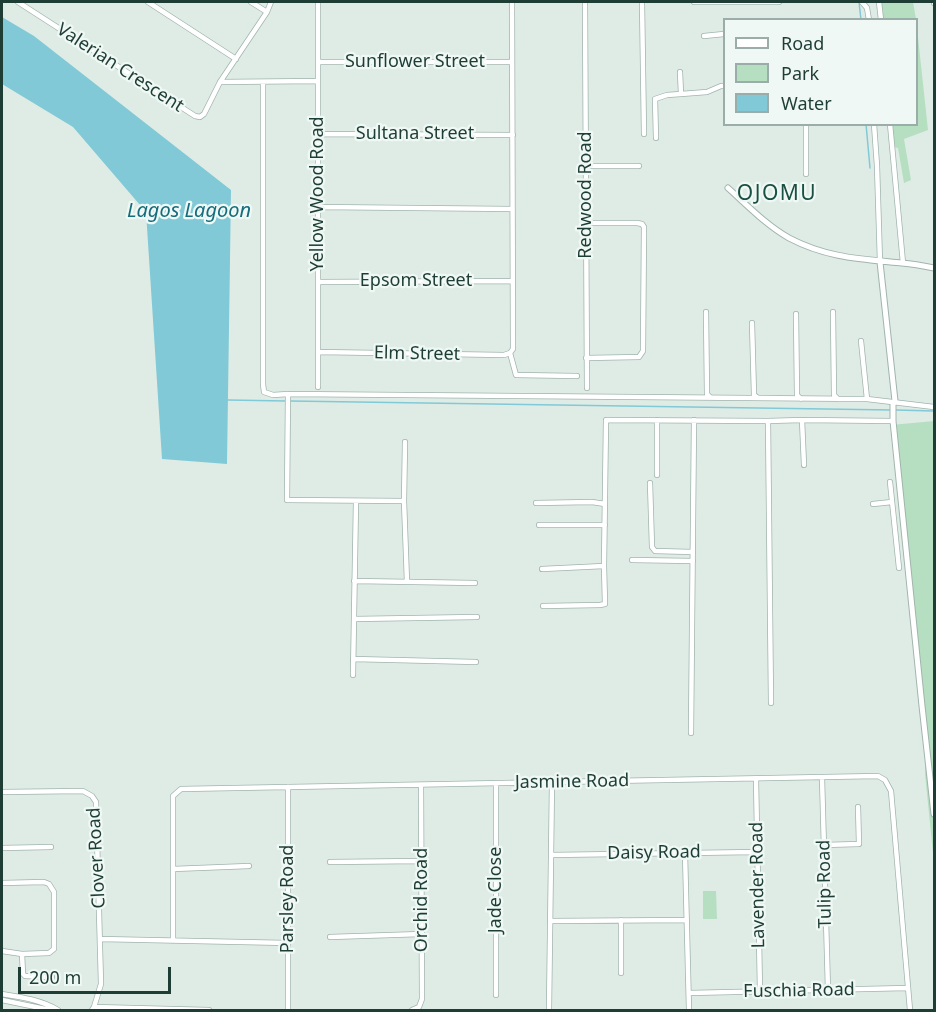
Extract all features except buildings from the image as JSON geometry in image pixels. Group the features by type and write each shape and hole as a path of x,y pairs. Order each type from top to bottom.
{"street":[{"name":"Valerian Crescent","path":"18,2 195,116 200,117 204,114 220,82 267,12 271,2"},
{"path":"148,2 236,59"},
{"path":"251,2 267,12"},
{"name":"Yellow Wood Road","path":"318,2 318,387"},
{"path":"512,2 511,351 516,375 578,376"},
{"name":"Redwood Road","path":"585,2 587,388"},
{"path":"642,2 644,134"},
{"path":"694,2 778,2"},
{"path":"862,2 867,8 869,18"},
{"path":"879,2 881,18"},
{"path":"704,36 723,34"},
{"name":"Sunflower Street","path":"318,62 512,62"},
{"path":"680,72 681,94"},
{"path":"220,82 318,81"},
{"path":"264,82 263,384 264,392 267,394 867,399 934,407"},
{"path":"656,138 656,99 668,95 707,92 723,86"},
{"path":"806,126 806,174"},
{"path":"874,126 880,262 894,403 893,420 934,814"},
{"path":"890,126 903,263"},
{"name":"Sultana Street","path":"318,134 513,135"},
{"path":"586,166 639,166"},
{"path":"728,188 772,227 825,253 934,268"},
{"path":"318,207 512,208"},
{"path":"586,223 637,223 644,227 643,351 639,357 586,358"},
{"name":"Epsom Street","path":"318,282 513,281"},
{"path":"706,312 707,394 711,398"},
{"path":"833,312 834,395 838,399"},
{"path":"796,314 797,395 801,399"},
{"path":"752,323 754,394 758,398"},
{"path":"861,341 867,399"},
{"name":"Elm Street","path":"318,352 504,355 511,351"},
{"path":"288,395 287,500 405,501"},
{"path":"543,606 600,606 605,604 606,420 893,420"},
{"path":"657,420 657,475"},
{"path":"691,733 694,420"},
{"path":"802,420 804,465"},
{"path":"768,421 771,703"},
{"path":"405,442 407,582"},
{"path":"890,482 899,568"},
{"path":"650,483 652,547 656,551 693,552"},
{"path":"873,504 901,496"},
{"path":"353,675 356,501"},
{"path":"536,503 592,502 605,504"},
{"path":"539,525 604,525"},
{"path":"632,560 693,561"},
{"path":"542,569 604,566"},
{"path":"354,580 475,583"},
{"path":"354,619 477,617"},
{"path":"353,659 476,662"},
{"name":"Jasmine Road","path":"173,941 173,796 181,789 878,776 885,780 891,791 910,1011"},
{"name":"Tulip Road","path":"822,778 828,990"},
{"name":"Lavender Road","path":"756,779 760,992"},
{"path":"549,1011 552,782"},
{"name":"Jade Close","path":"495,784 496,996"},
{"name":"Orchid Road","path":"412,1011 419,1007 422,999 422,785"},
{"name":"Parsley Road","path":"288,787 288,1011"},
{"name":"Clover Road","path":"2,792 83,791 92,796 96,802 100,984 93,1009"},
{"path":"824,844 859,844 858,807"},
{"path":"2,848 51,847"},
{"name":"Daisy Road","path":"551,855 758,852"},
{"path":"685,853 689,1011"},
{"path":"330,862 422,861"},
{"path":"173,869 249,866"},
{"path":"2,883 44,882 49,884 54,892 54,949 49,953 22,954 2,951"},
{"path":"621,920 621,973"},
{"path":"550,921 687,920"},
{"path":"330,937 422,934"},
{"path":"100,939 288,943"},
{"path":"22,954 25,976 52,977"},
{"name":"Fuschia Road","path":"689,993 908,988"},
{"path":"2,994 31,999 50,1005 58,1011"},
{"path":"2,1000 50,1011"},
{"path":"93,1009 209,1011"}],"green space":[{"path":"879,2 913,2 916,18 882,18"},
{"path":"918,37 928,130 904,139 911,180 904,183 898,148 893,147 893,126 918,126"},
{"path":"934,421 934,863 925,774 926,733 891,425"},
{"path":"703,891 716,891 717,919 703,919"}],"water":[{"name":"Lagos Lagoon","path":"2,17 34,36 231,190 227,464 162,459 146,212 73,127 2,84"}],"waterway":[{"path":"859,2 861,18"},
{"path":"866,126 870,168"},
{"path":"228,400 286,401"},
{"path":"290,401 892,410"},
{"path":"896,410 934,411"}],"district":[{"name":"OJOMU","path":"777,194"}]}
